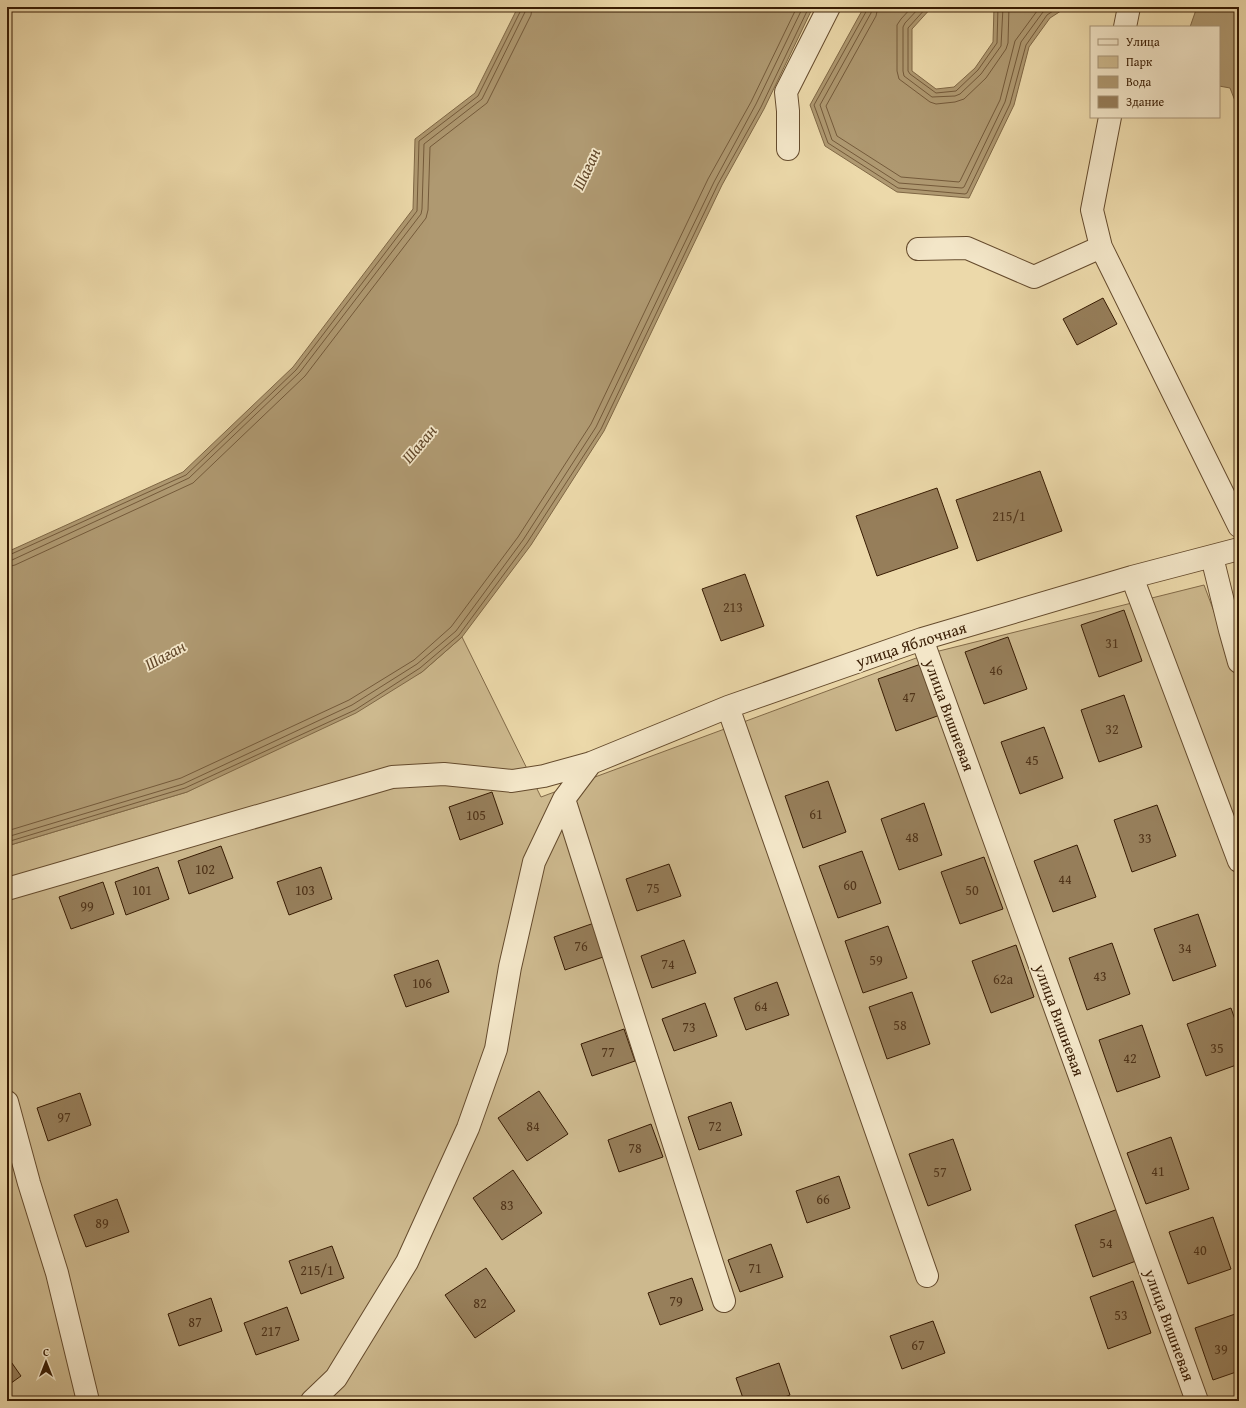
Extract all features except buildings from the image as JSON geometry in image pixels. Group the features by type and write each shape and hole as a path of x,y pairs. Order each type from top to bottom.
{"street":[{"path":"788,149 788,111 786,92 829,7"},
{"path":"1125,26 1129,7"},
{"path":"1110,118 1092,210 1101,247 1239,526"},
{"path":"918,249 967,248 1034,277 1101,247"},
{"name":"улица Яблочная","path":"7,889 392,777 444,774 512,781 544,776 591,763 728,707 922,639 1132,578 1239,549"},
{"path":"1212,557 1239,662"},
{"path":"1132,578 1239,861"},
{"name":"улица Вишневая","path":"922,639 1197,1401"},
{"path":"728,707 927,1276"},
{"path":"312,1401 336,1378 406,1262 468,1128 496,1049 510,967 534,862 564,799 591,763"},
{"path":"564,799 724,1301"},
{"path":"7,1102 29,1183 57,1274 88,1401"}],"green space":[{"path":"1204,585 1239,678 1239,1401 7,1401 7,846 187,792 422,672 462,637 541,797 927,654"}],"water":[{"name":"Шаған","path":"518,7 813,7 764,109 722,185 604,431 531,545 462,637 422,672 356,713 187,792 7,846 7,552 183,472 293,367 413,209 415,139 475,93"},
{"path":"864,7 932,7 912,29 912,71 936,89 954,87 975,68 993,42 994,7 1067,7 1050,18 1029,47 1014,105 969,198 897,192 825,146 810,105"},
{"path":"1197,7 1239,7 1239,111 1230,88 1220,86 1220,26 1190,26"}]}
